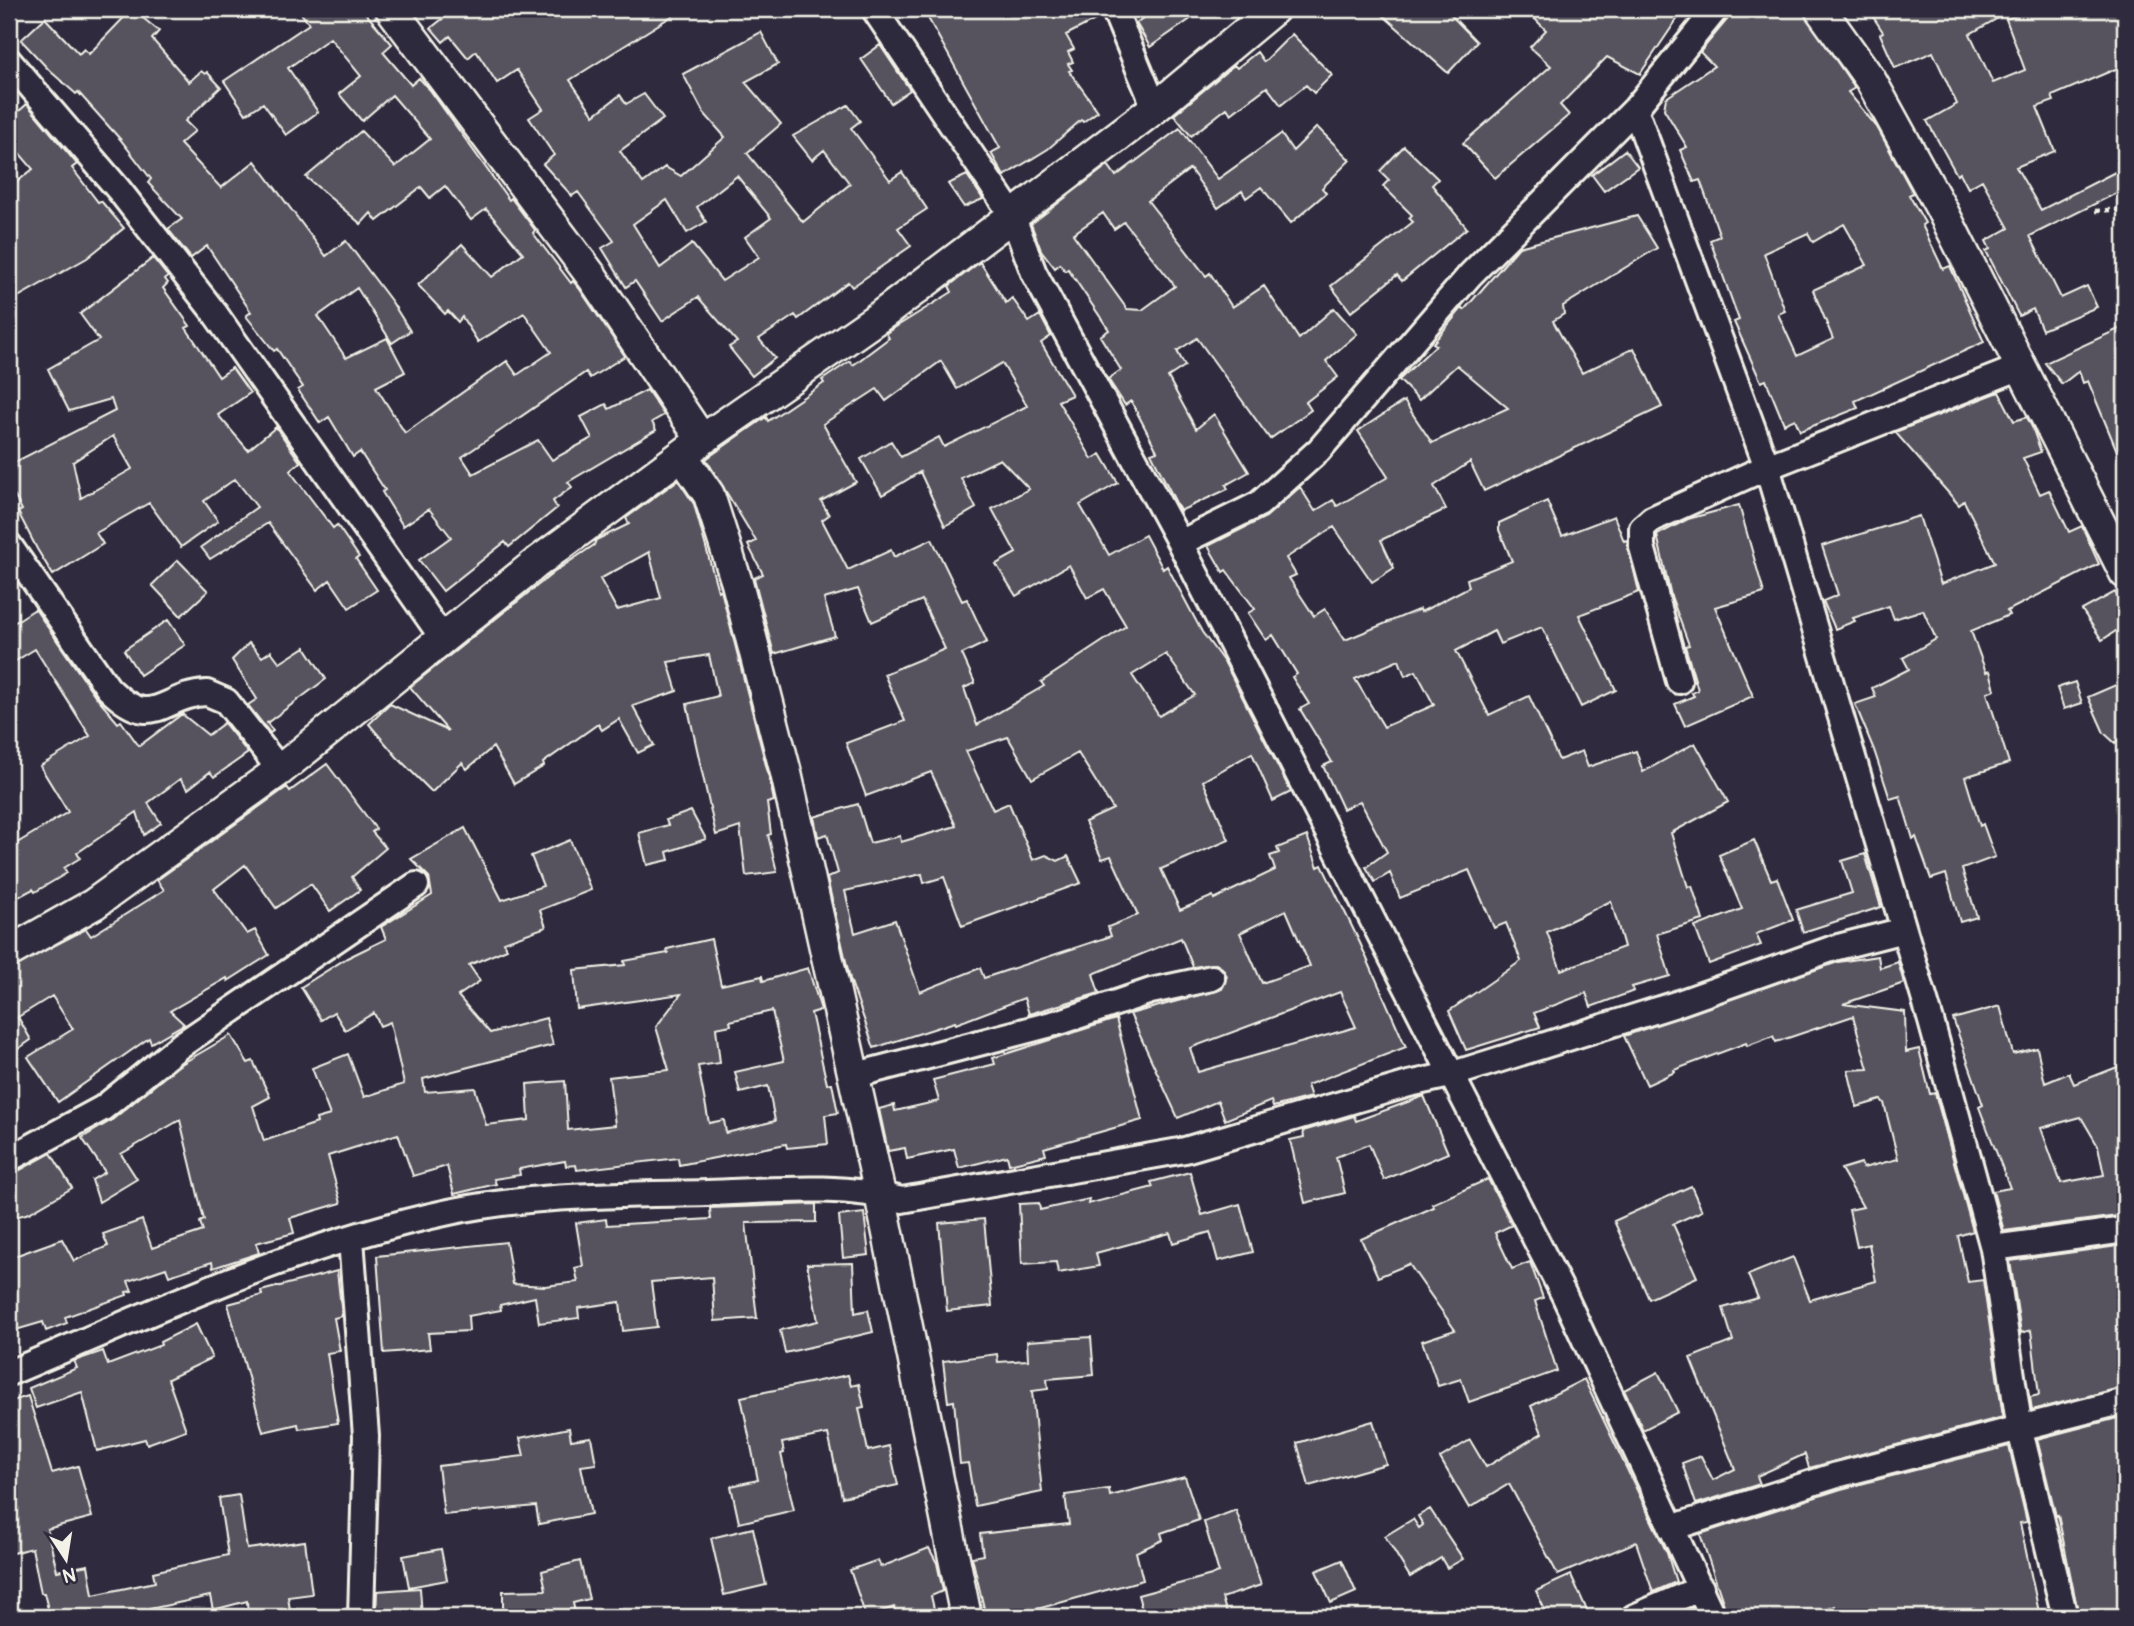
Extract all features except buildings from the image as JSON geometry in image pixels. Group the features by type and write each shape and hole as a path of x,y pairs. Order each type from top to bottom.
{"street":[{"path":"391,9 593,278 693,449 741,596 786,773 880,1194 966,1617"},
{"path":"874,9 1012,215 1034,273 1180,543 1564,1295 1713,1617"},
{"path":"1114,9 1155,108"},
{"path":"9,952 94,904 280,770 442,637 624,498 883,314 1155,108 1273,9"},
{"path":"1180,543 1259,504 1319,450 1471,275 1635,109 1716,9"},
{"path":"1820,9 1870,79 1942,210 2125,573"},
{"path":"10,68 119,190 214,313 442,637"},
{"path":"1635,109 1767,467 1931,1021 1993,1248 2020,1430 2065,1617"},
{"path":"1679,681 1642,547 1642,528 1652,519 1767,467 2021,367"},
{"path":"9,545 108,688 124,704 149,711 206,693 226,701 280,770"},
{"path":"9,1159 103,1108 180,1045 416,885"},
{"path":"9,1373 175,1302 298,1255 450,1212 521,1200 802,1190 880,1194 902,1200 1185,1150 1409,1084 1450,1075 1676,1004 1834,948 1904,930"},
{"path":"852,1076 1063,1021 1151,990 1212,978"},
{"path":"1993,1248 2125,1230"},
{"path":"351,1239 366,1436 361,1617"},
{"path":"1671,1528 1837,1475 2125,1401"},
{"path":"1634,1617 1701,1588"}],"path":[{"path":"2095,211 2125,209"}]}
